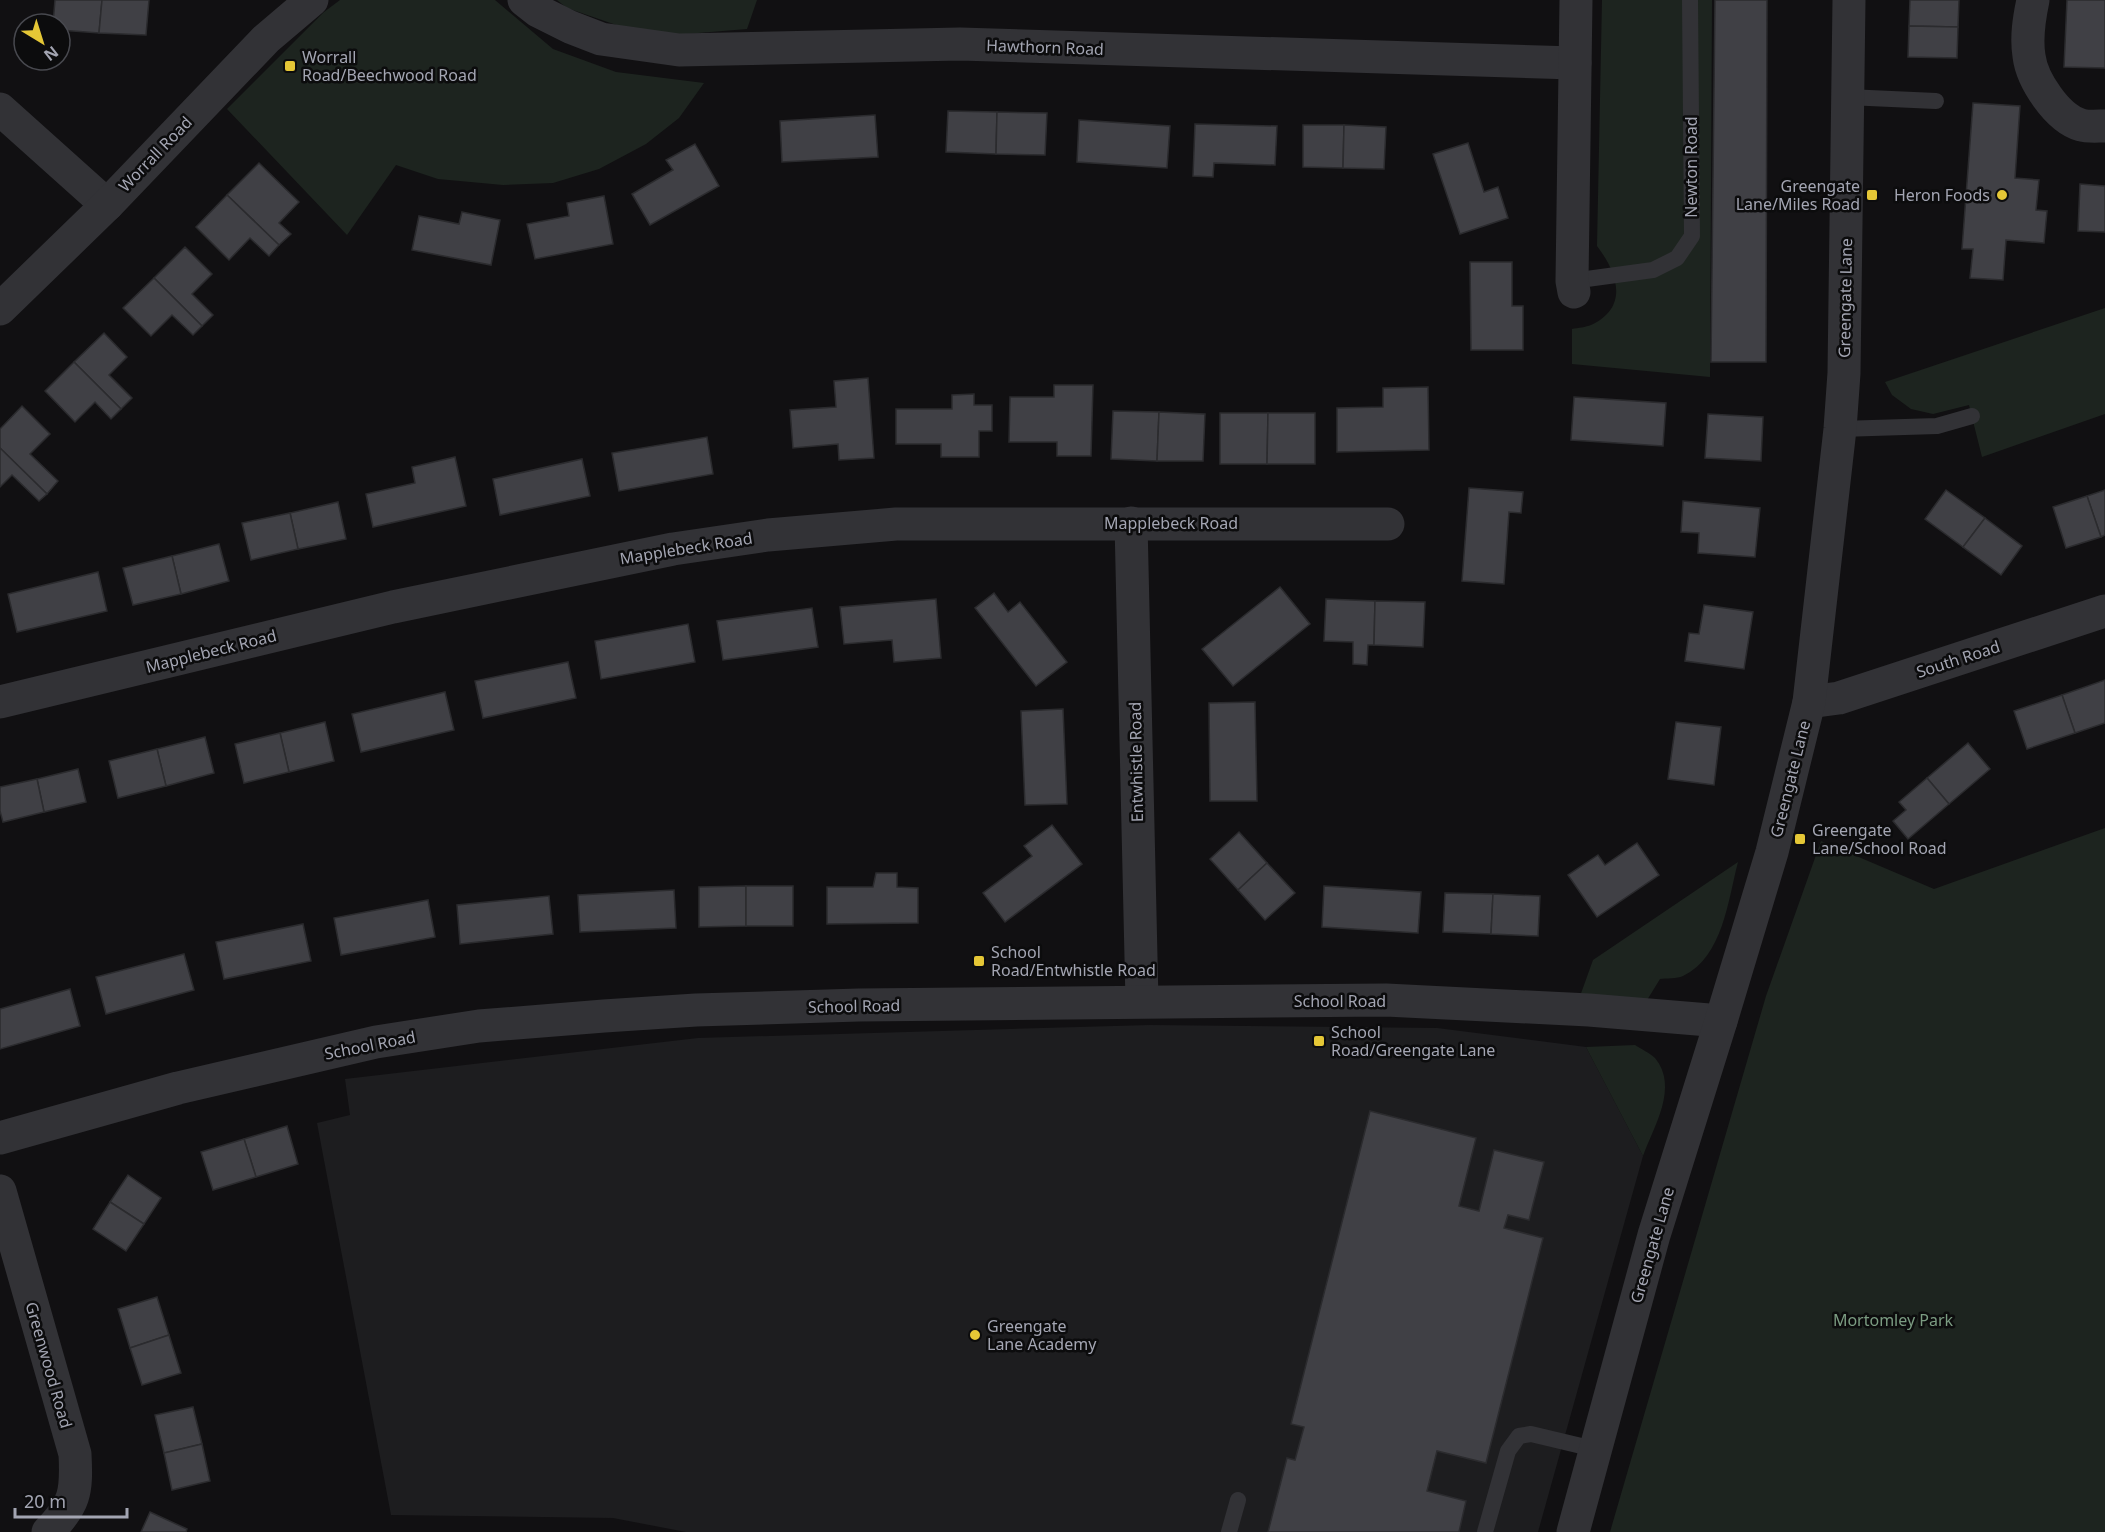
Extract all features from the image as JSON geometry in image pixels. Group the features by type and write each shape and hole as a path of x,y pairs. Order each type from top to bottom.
{"street":[{"name":"Worrall Road","path":"0,309 107,205 251,54 312,0"},
{"name":"Hawthorn Road","path":"524,0 538,11 601,39 679,50 960,44 1575,63"},
{"name":"Newton Road","path":"1573,287 1576,0"},
{"name":"Greengate Lane","path":"1573,1532 1653,1234 1721,1022 1772,852 1809,702 1840,429 1844,373 1849,0"},
{"path":"2033,0 2028,28 2029,58 2041,88 2060,112 2081,125 2105,126"},
{"path":"0,109 107,205"},
{"name":"Entwhistle Road","path":"1131,523 1142,1001"},
{"name":"Mapplebeck Road","path":"0,702 393,607 673,549 768,535 896,524 1389,524"},
{"name":"South Road","path":"1809,702 1839,698 2105,611"},
{"name":"School Road","path":"0,1138 211,1080 376,1042 479,1026 696,1010 859,1005 1386,1000 1589,1010 1721,1022"},
{"name":"Greenwood Road","path":"0,1191 75,1454 77,1485 66,1513 48,1532"}],"lane":[{"name":"Newton Road","path":"1573,287 1653,270 1677,258 1692,236 1690,0"},
{"path":"1847,97 1936,101"},
{"path":"1840,429 1937,426 1972,416"},
{"path":"1485,1532 1508,1451 1519,1436 1531,1434 1594,1449"},
{"path":"1229,1532 1238,1500"}],"shaded area":[{"name":"Greengate Lane Academy","path":"1150,1025 1437,1028 1586,1047 1643,1156 1538,1532 686,1532 613,1518 391,1515 317,1123 350,1115 345,1079 698,1038"}],"green space":[{"path":"340,0 495,0 553,49 616,72 704,83 679,118 646,144 599,169 553,183 503,185 438,179 396,165 347,235 227,109 324,12"},
{"path":"557,0 757,0 747,29 674,35 625,28 567,8"},
{"path":"1602,0 1712,0 1710,377 1572,364 1572,329 1591,325 1603,318 1611,309 1616,288 1610,267 1597,246"},
{"path":"2105,308 2105,414 1982,457 1969,405 1933,414 1911,409 1892,395 1885,382"},
{"name":"Mortomley Park","path":"2105,828 2105,1532 1610,1532 1766,996 1821,841 1934,889"},
{"path":"1738,862 1722,926 1707,956 1696,967 1681,977 1660,979 1644,1005 1579,999 1593,960"},
{"path":"1635,1045 1655,1058 1662,1069 1665,1081 1662,1107 1643,1156 1586,1047"}],"building":[{"path":"55,0 102,0 99,33 72,31 72,12 54,12"},
{"path":"102,0 149,0 146,35 99,33"},
{"path":"1715,0 1767,0 1766,362 1711,362"},
{"path":"1910,0 1959,0 1958,27 1909,26"},
{"path":"2067,0 2105,0 2105,68 2064,67"},
{"path":"1909,26 1958,27 1957,58 1908,57"},
{"name":"Heron Foods","path":"1973,103 2020,106 2015,178 2039,180 2036,210 2047,211 2044,243 2006,240 2003,280 1970,278 1973,249 1962,249"},
{"path":"948,111 997,112 996,154 946,152"},
{"path":"997,112 1047,113 1045,155 996,154"},
{"path":"875,115 878,157 782,162 780,121"},
{"path":"1079,120 1170,126 1167,168 1077,162"},
{"path":"1195,124 1277,126 1275,165 1214,163 1213,177 1193,176"},
{"path":"1303,125 1344,125 1343,168 1303,167"},
{"path":"1344,125 1386,127 1384,169 1343,168"},
{"path":"1468,143 1484,192 1498,187 1508,218 1460,234 1433,154"},
{"path":"695,144 719,186 650,225 632,194 673,170 666,160"},
{"path":"259,163 299,202 279,223 291,234 279,245 227,195"},
{"path":"2080,184 2105,186 2105,232 2078,231"},
{"path":"227,195 279,245 269,256 250,238 229,260 196,227"},
{"path":"604,196 613,244 535,259 527,224 569,216 567,203"},
{"path":"462,212 500,220 491,265 412,250 419,216 459,224"},
{"path":"185,247 212,274 192,294 213,315 202,326 154,278"},
{"path":"1470,262 1512,262 1512,306 1523,306 1523,350 1471,350"},
{"path":"154,278 202,326 193,335 172,315 151,336 123,308"},
{"path":"104,333 127,357 109,375 132,398 121,409 74,362"},
{"path":"74,362 121,409 111,419 95,402 75,422 45,391"},
{"path":"868,378 874,458 839,460 838,444 793,448 790,410 836,407 834,381"},
{"path":"1054,385 1093,385 1091,456 1057,456 1057,442 1009,442 1010,397 1054,397"},
{"path":"1428,387 1429,450 1337,452 1337,408 1383,407 1383,388"},
{"path":"974,394 974,405 992,405 992,431 979,431 979,457 941,457 941,444 896,444 896,409 952,409 952,395"},
{"path":"1574,397 1666,403 1663,446 1571,440"},
{"path":"22,406 50,434 30,454 58,481 47,494 0,448 0,429"},
{"path":"1113,411 1159,412 1157,461 1111,459"},
{"path":"1159,412 1205,414 1203,461 1157,461"},
{"path":"1220,413 1268,413 1267,464 1220,464"},
{"path":"1268,413 1315,413 1315,464 1267,464"},
{"path":"1708,414 1763,417 1761,461 1705,458"},
{"path":"707,437 713,474 619,491 612,453"},
{"path":"0,448 47,494 39,501 12,475 0,487"},
{"path":"455,457 466,506 373,527 366,494 415,483 412,467"},
{"path":"582,459 590,496 500,515 493,479"},
{"path":"1469,488 1523,492 1521,513 1509,512 1504,584 1462,581"},
{"path":"1946,490 1985,518 1963,547 1925,519"},
{"path":"2105,490 2105,535 2101,537 2087,496"},
{"path":"2087,496 2101,537 2066,548 2053,507"},
{"path":"1683,501 1760,508 1755,557 1698,553 1699,533 1681,532"},
{"path":"338,502 346,539 298,549 290,513"},
{"path":"290,513 298,549 251,560 242,523"},
{"path":"1985,518 2022,546 2001,575 1963,547"},
{"path":"219,544 229,581 181,594 172,556"},
{"path":"172,556 181,594 133,605 123,568"},
{"path":"98,572 107,611 17,632 8,594"},
{"path":"1280,587 1310,624 1233,686 1202,649"},
{"path":"994,593 1008,612 1020,602 1067,662 1036,686 975,608"},
{"path":"936,599 941,658 894,662 892,640 844,644 840,607"},
{"path":"1326,599 1375,601 1374,645 1368,645 1367,665 1353,664 1353,642 1324,641"},
{"path":"1375,601 1425,602 1423,647 1374,645"},
{"path":"1704,605 1753,612 1744,669 1685,661 1689,633 1699,634"},
{"path":"812,608 818,647 723,660 717,621"},
{"path":"688,624 695,662 601,679 595,641"},
{"path":"568,662 576,698 483,718 475,681"},
{"path":"2105,680 2105,723 2075,733 2062,695"},
{"path":"445,692 454,730 361,752 352,714"},
{"path":"2062,695 2075,733 2027,749 2014,711"},
{"path":"1255,702 1257,801 1210,801 1209,703"},
{"path":"1063,709 1067,804 1025,805 1021,711"},
{"path":"325,722 334,761 289,772 280,733"},
{"path":"1676,722 1721,727 1714,785 1668,779"},
{"path":"280,733 289,772 244,783 235,744"},
{"path":"205,737 214,773 166,786 157,749"},
{"path":"1968,743 1990,769 1949,804 1927,778"},
{"path":"157,749 166,786 118,798 109,761"},
{"path":"78,769 86,802 44,812 37,779"},
{"path":"1927,778 1949,804 1908,839 1893,821 1906,810 1899,802"},
{"path":"37,779 44,812 3,822 0,811 0,787"},
{"path":"1052,825 1082,864 1005,922 983,893 1032,856 1024,846"},
{"path":"1239,832 1267,863 1238,890 1210,859"},
{"path":"1637,843 1659,875 1597,917 1568,875 1598,855 1605,865"},
{"path":"1267,863 1295,893 1265,920 1238,890"},
{"path":"876,873 897,873 897,887 918,888 918,923 827,924 827,887 873,887"},
{"path":"746,886 746,926 699,927 699,887"},
{"path":"746,886 793,886 793,926 746,926"},
{"path":"1324,886 1421,892 1418,933 1322,927"},
{"path":"674,890 676,928 580,932 578,895"},
{"path":"1445,893 1493,894 1491,934 1443,932"},
{"path":"1493,894 1540,896 1538,936 1491,934"},
{"path":"549,896 553,934 460,944 457,905"},
{"path":"428,900 435,937 341,955 334,918"},
{"path":"303,924 311,961 224,979 216,942"},
{"path":"184,954 194,990 106,1014 96,977"},
{"path":"70,989 80,1026 0,1049 0,1009"},
{"path":"1370,1111 1476,1138 1459,1206 1479,1211 1494,1150 1544,1162 1529,1220 1508,1215 1504,1228 1543,1238 1486,1463 1437,1451 1427,1491 1466,1501 1459,1532 1268,1532 1287,1458 1295,1460 1304,1427 1291,1424"},
{"path":"287,1126 298,1164 256,1177 244,1139"},
{"path":"244,1139 256,1177 213,1190 201,1152"},
{"path":"128,1175 161,1198 144,1224 110,1202"},
{"path":"110,1202 144,1224 126,1251 93,1229"},
{"path":"157,1297 169,1335 130,1348 118,1309"},
{"path":"169,1335 181,1373 142,1385 130,1348"},
{"path":"193,1407 202,1444 164,1453 155,1415"},
{"path":"202,1444 210,1481 172,1490 164,1453"},
{"path":"150,1512 187,1529 186,1532 141,1532"}],"place":[{"name":"Worrall Road/Beechwood Road","path":"290,66"},
{"name":"Greengate Lane/Miles Road","path":"1872,195"},
{"name":"Heron Foods","path":"2002,195"},
{"name":"Greengate Lane/School Road","path":"1800,839"},
{"name":"School Road/Entwhistle Road","path":"979,961"},
{"name":"School Road/Greengate Lane","path":"1319,1041"},
{"name":"Greengate Lane Academy","path":"975,1335"}]}
